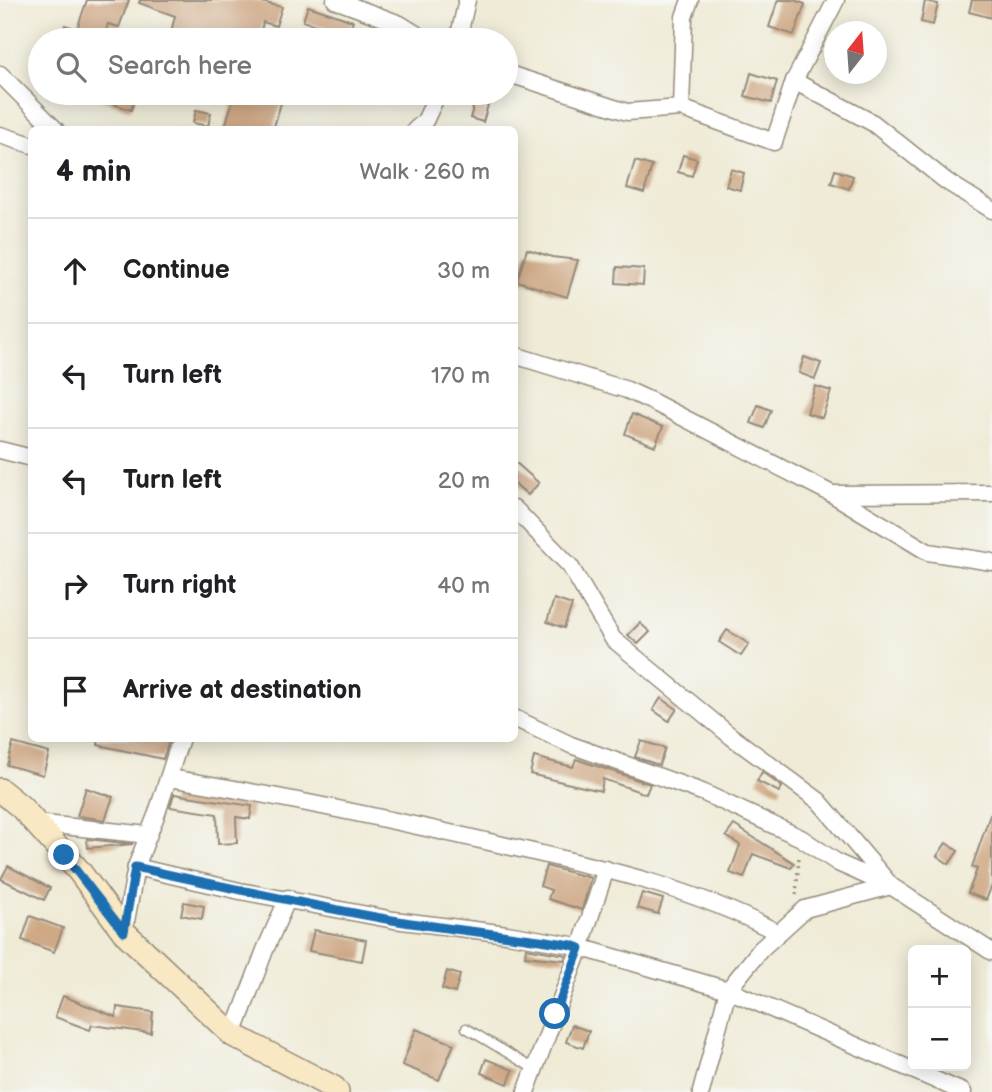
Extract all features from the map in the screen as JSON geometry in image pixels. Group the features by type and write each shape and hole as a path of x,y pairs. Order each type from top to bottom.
{"street":[{"path":"333,0 406,28"},
{"path":"461,28 467,0"},
{"path":"681,108 684,17 690,0"},
{"path":"518,77 627,112 681,108 774,142 794,81 836,0"},
{"path":"0,74 28,102"},
{"path":"794,81 873,122 946,181 992,209"},
{"path":"31,105 52,126"},
{"path":"419,126 432,105"},
{"path":"0,135 28,144"},
{"path":"518,356 627,390 832,494 928,552 992,562"},
{"path":"0,450 28,457"},
{"path":"832,494 992,493"},
{"path":"518,512 570,566 613,639 732,737 819,801 891,886"},
{"path":"518,720 571,745 702,792 800,838 838,863 891,886 992,952"},
{"path":"124,932 135,867 180,742"},
{"path":"169,778 268,794 606,869 740,912 778,933"},
{"path":"0,790 21,807 79,872 124,932 233,1035 337,1091"},
{"path":"35,823 148,835"},
{"path":"135,867 240,891 394,920 507,934 580,948 728,990 963,1092"},
{"path":"526,1092 580,948 606,869"},
{"path":"701,1092 728,990 761,949 804,909 891,886"},
{"path":"233,1035 288,898"}],"lane":[{"path":"467,1028 534,1069"}],"building":[{"path":"87,0 129,0 119,27 108,24 107,28 77,28"},
{"path":"140,0 253,0 282,7 276,26 263,22 262,28 172,28 175,16 139,3"},
{"path":"778,0 794,0 805,4 794,35 769,27"},
{"path":"972,0 992,0 992,18 969,12"},
{"path":"925,1 938,4 933,25 921,22"},
{"path":"308,6 353,21 351,28 324,28 303,21"},
{"path":"751,73 777,81 771,103 745,96"},
{"path":"116,105 133,105 131,110"},
{"path":"231,105 280,105 274,126 225,126"},
{"path":"474,105 488,105 483,122 470,118"},
{"path":"196,110 211,113 208,126 193,123"},
{"path":"683,155 697,159 692,176 678,172"},
{"path":"635,161 652,166 644,193 627,188"},
{"path":"731,169 744,173 740,190 726,186"},
{"path":"835,170 853,176 849,189 831,183"},
{"path":"527,249 552,257 578,260 567,297 518,281"},
{"path":"617,267 644,269 643,285 616,283"},
{"path":"804,357 821,363 815,379 799,373"},
{"path":"815,386 831,391 822,418 807,413"},
{"path":"758,405 771,410 764,428 751,423"},
{"path":"632,414 663,427 655,446 625,434"},
{"path":"518,465 539,483 528,495 518,486"},
{"path":"554,599 572,605 564,628 547,622"},
{"path":"640,623 650,632 638,644 628,635"},
{"path":"727,630 749,644 741,656 719,642"},
{"path":"661,698 677,709 669,721 653,710"},
{"path":"641,741 665,748 659,765 635,757"},
{"path":"98,742 169,742 163,759 98,745"},
{"path":"13,743 49,753 43,775 7,765"},
{"path":"534,757 573,767 576,759 650,784 646,794 603,779 601,791 566,783 530,774"},
{"path":"762,772 782,787 779,792 757,781"},
{"path":"86,788 113,797 105,820 77,816"},
{"path":"174,794 252,806 250,819 236,817 237,843 218,844 217,814 170,807"},
{"path":"990,815 992,885 986,900 968,893 977,869 972,867"},
{"path":"734,825 794,863 791,868 753,854 744,878 730,873 740,845 726,836"},
{"path":"87,839 133,844 88,848"},
{"path":"946,843 958,851 949,864 937,856"},
{"path":"8,866 50,888 44,900 1,879"},
{"path":"546,866 591,878 582,910 548,899 551,890 540,886"},
{"path":"642,893 663,899 658,914 637,908"},
{"path":"184,902 204,906 202,919 181,915"},
{"path":"30,916 63,928 54,952 22,940"},
{"path":"314,930 366,940 362,961 309,951"},
{"path":"526,948 566,955 564,960 525,956"},
{"path":"447,971 460,975 455,993 442,989"},
{"path":"63,996 116,1017 117,1007 153,1012 151,1033 92,1025 90,1030 55,1017"},
{"path":"572,1025 589,1031 583,1048 566,1042"},
{"path":"416,1029 454,1044 439,1080 402,1065"},
{"path":"486,1059 513,1070 508,1084 481,1073"}],"route":[{"path":"64,855 124,932 135,867 240,891 394,920 572,945 580,948 555,1014"}]}
